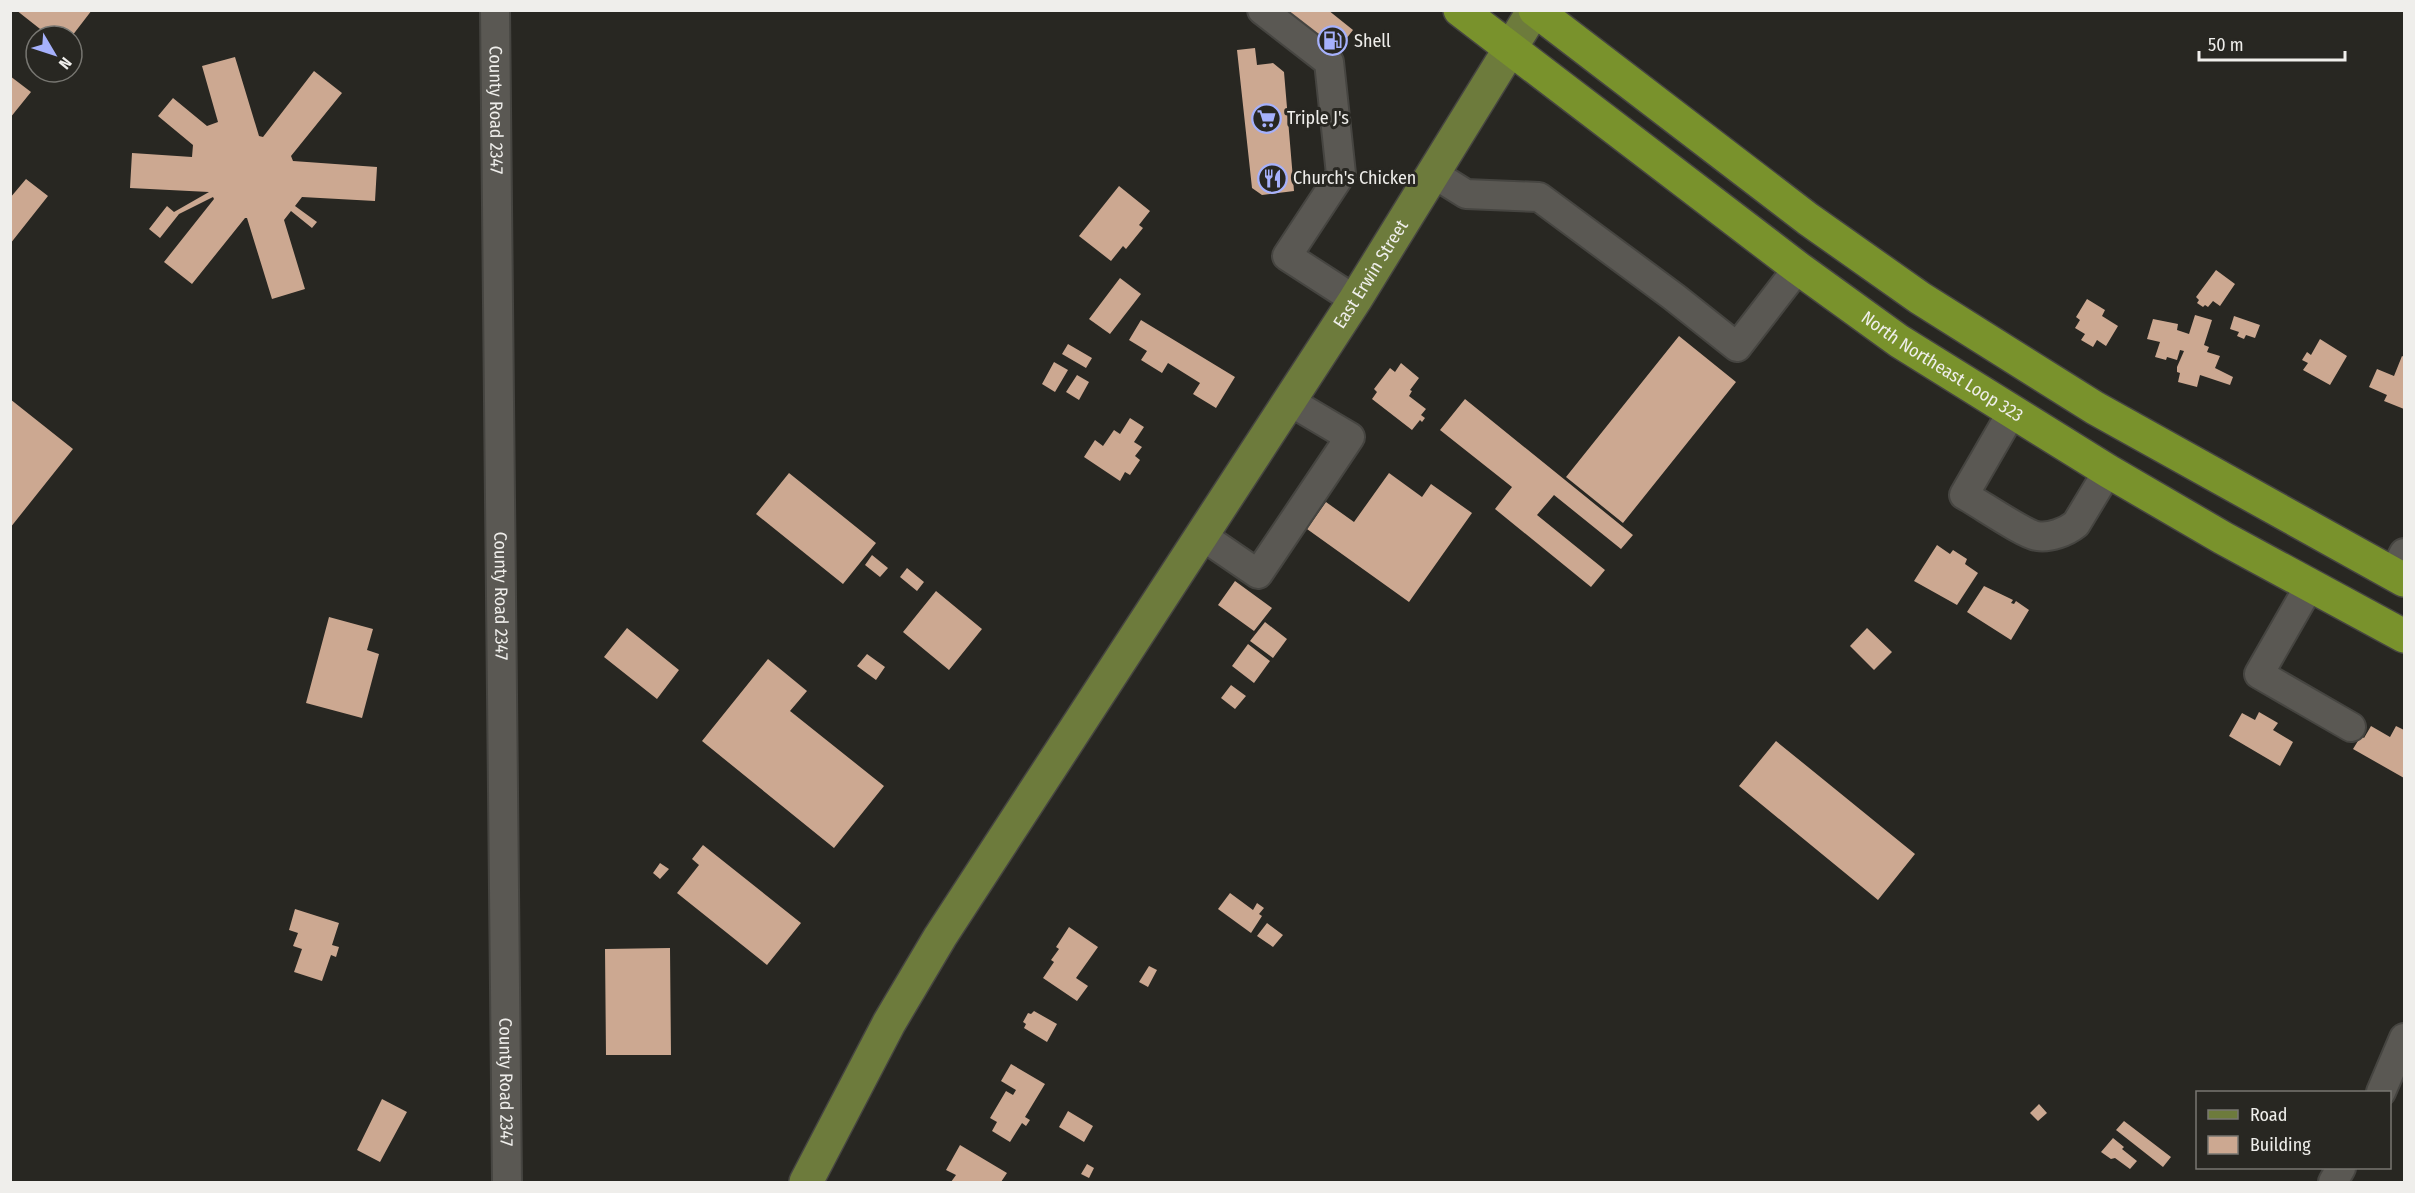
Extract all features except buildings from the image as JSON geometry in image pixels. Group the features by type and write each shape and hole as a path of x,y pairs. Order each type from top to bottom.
{"highway":[{"name":"North Northeast Loop 323","path":"1460,10 1798,268 1899,341 2108,471 2404,636"},
{"path":"1535,10 1808,219 1930,305 2095,408 2401,569"}],"main road":[{"name":"East Erwin Street","path":"806,1182 889,1023 940,937 1355,300 1535,10"}],"street":[{"name":"County Road 2347","path":"495,10 507,1182"},
{"path":"1262,10 1329,62 1341,174 1287,256 1355,300"},
{"path":"1434,174 1467,194 1539,197 1674,297 1737,347 1798,268"},
{"path":"1201,536 1258,574 1350,437 1290,400"},
{"path":"2012,412 1964,495 2033,536 2047,537 2068,530 2076,524 2108,471"},
{"path":"2310,585 2259,674 2351,727"},
{"path":"2381,1091 2404,1038"}],"place":[{"name":"Shell","path":"1333,41"},
{"name":"Triple J's","path":"1266,118"},
{"name":"Church's Chicken","path":"1272,178"}]}
